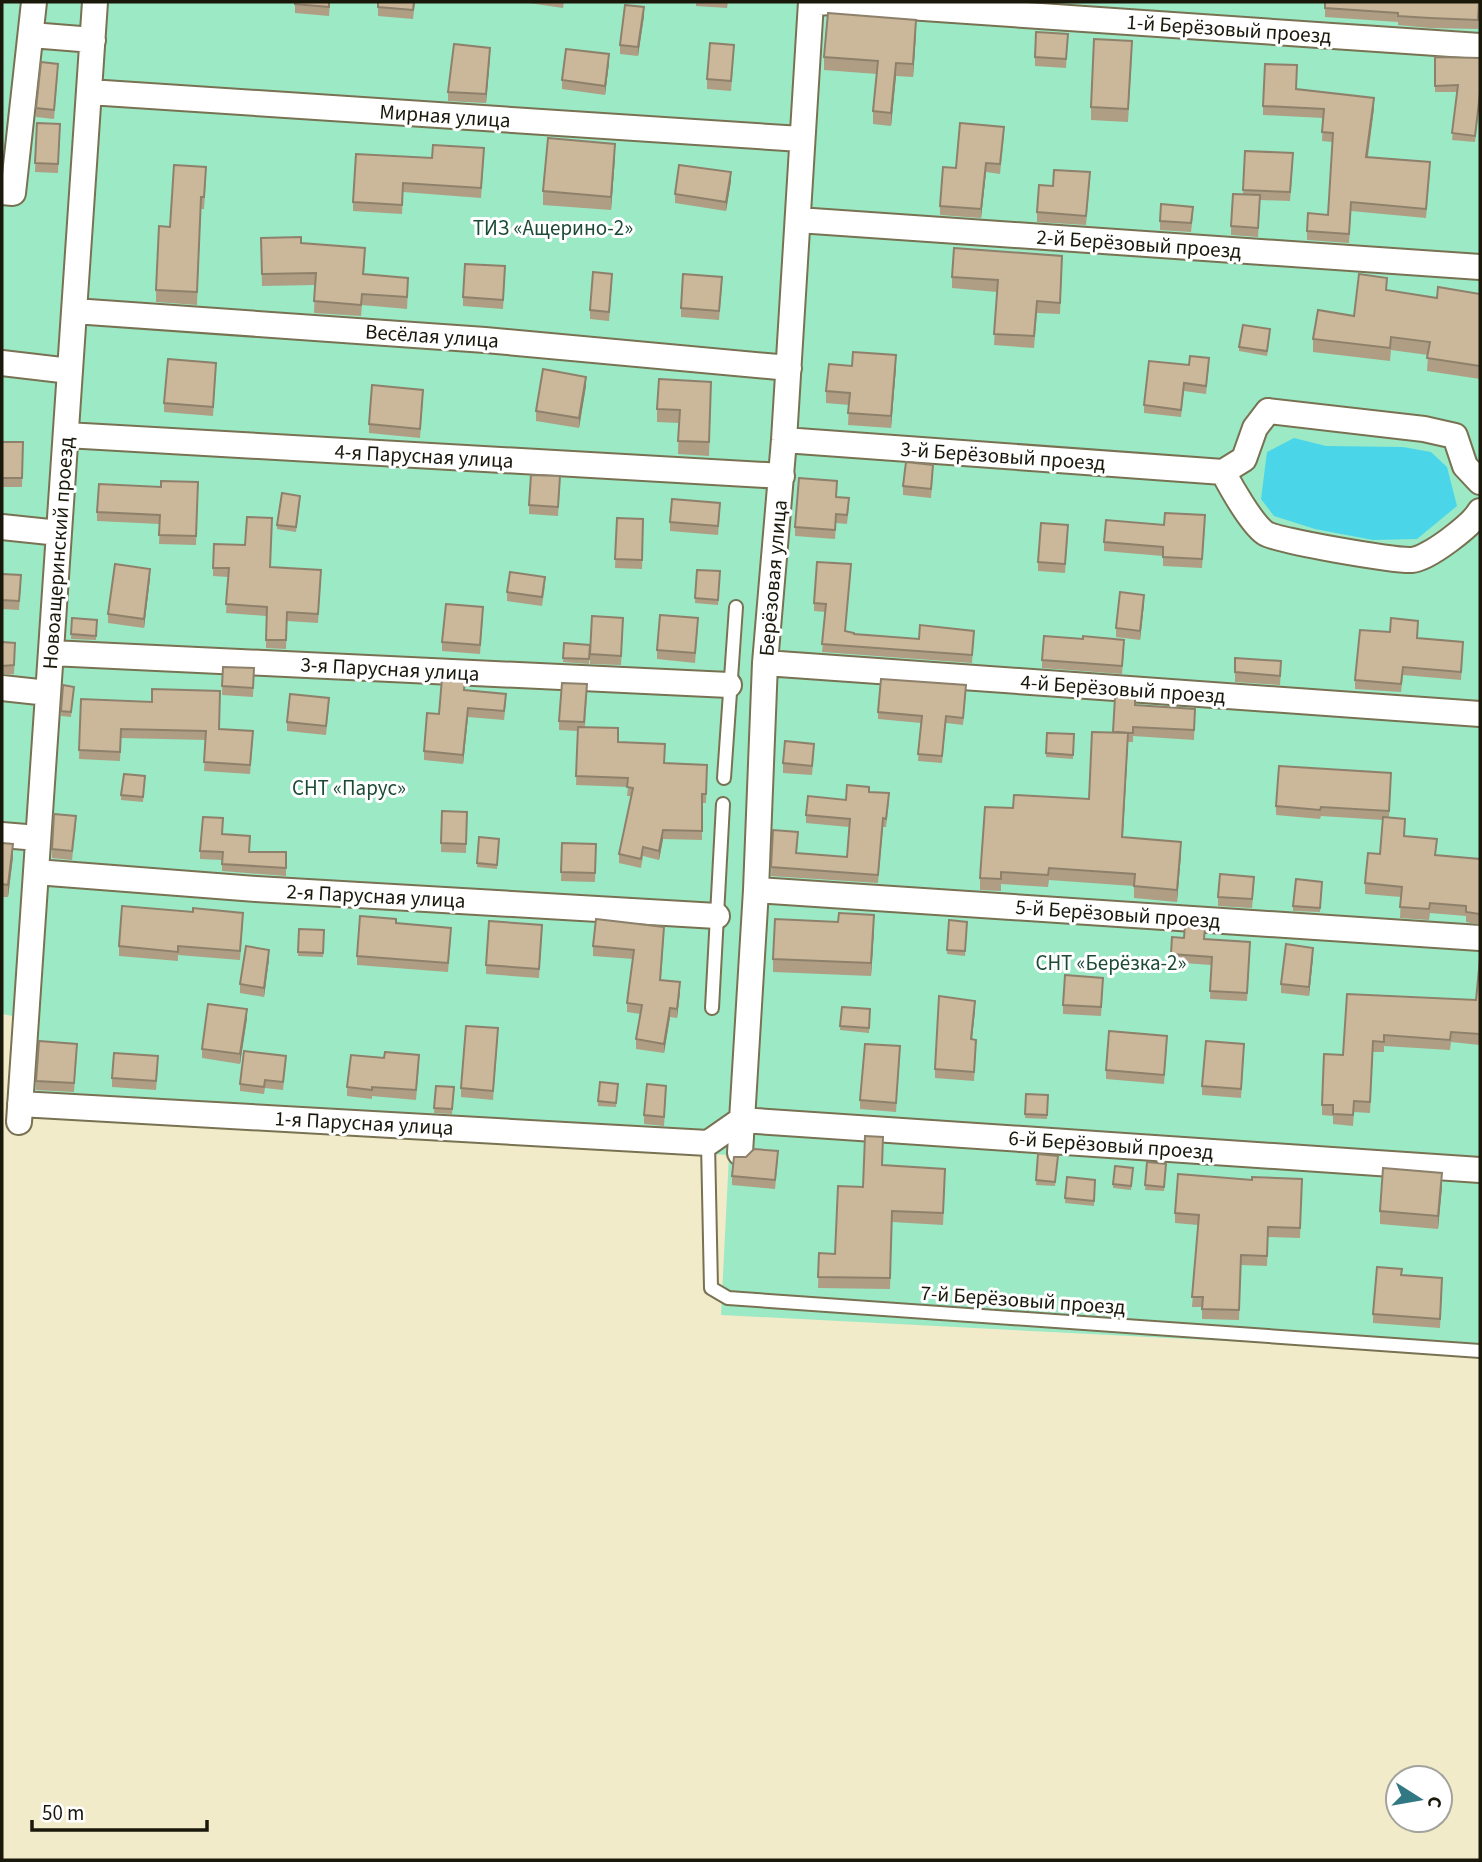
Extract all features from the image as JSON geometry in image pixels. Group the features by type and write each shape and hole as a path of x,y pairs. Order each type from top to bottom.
{"street":[{"path":"7,193 34,2"},
{"name":"Новоащеринский проезд","path":"19,1113 96,2"},
{"name":"1-й Берёзовый проезд","path":"811,3 849,3 1480,46"},
{"name":"Берёзовая улица","path":"740,1153 756,890 765,663 782,476 811,3"},
{"path":"31,35 93,40"},
{"name":"Мирная улица","path":"89,92 801,139"},
{"name":"2-й Берёзовый проезд","path":"798,220 1480,267"},
{"name":"Весёлая улица","path":"74,311 485,340 789,368"},
{"path":"2,363 70,370"},
{"path":"1480,482 1465,466 1455,436 1424,429 1268,411 1255,428 1244,459 1223,472 1241,502 1266,534 1386,557 1415,560 1456,537 1476,519 1480,511"},
{"name":"4-я Парусная улица","path":"66,435 782,476"},
{"name":"3-й Берёзовый проезд","path":"784,440 1223,472"},
{"path":"2,527 59,533"},
{"name":"3-я Парусная улица","path":"51,653 729,685"},
{"name":"4-й Берёзовый проезд","path":"765,663 1480,714"},
{"path":"2,688 48,693"},
{"path":"2,835 38,838"},
{"name":"2-я Парусная улица","path":"36,872 256,889 717,916"},
{"name":"5-й Берёзовый проезд","path":"756,890 1480,938"},
{"name":"1-я Парусная улица","path":"19,1113 708,1143"},
{"path":"708,1143 741,1120"},
{"name":"6-й Берёзовый проезд","path":"741,1120 1480,1170"}],"lane":[{"path":"724,779 736,607"},
{"path":"712,1008 723,804"},
{"name":"7-й Берёзовый проезд","path":"708,1143 712,1288 728,1298 1480,1351"}],"green space":[{"path":"2,2 1480,2 1480,1354 721,1315 729,1155 19,1117 24,1018 2,1014"}],"water":[{"path":"1294,438 1326,446 1403,447 1431,452 1447,467 1457,506 1417,539 1373,540 1315,529 1274,516 1261,499 1267,452"}],"building":[{"path":"329,2 329,7 295,4"},
{"path":"378,2 414,2 413,10 378,7"},
{"path":"1325,2 1479,2 1478,20 1398,16 1398,13 1325,8"},
{"path":"625,5 644,7 638,47 620,45"},
{"path":"828,13 916,20 913,64 896,63 891,113 873,111 878,61 824,57"},
{"path":"1036,32 1068,34 1066,59 1035,57"},
{"path":"1094,39 1132,41 1128,109 1091,107"},
{"path":"710,43 734,45 731,81 707,79"},
{"path":"454,44 490,48 486,94 448,92"},
{"path":"566,49 609,54 605,86 562,80"},
{"path":"1435,57 1480,58 1480,93 1475,136 1452,133 1458,85 1435,86"},
{"path":"41,62 58,64 54,110 36,108"},
{"path":"1265,64 1297,65 1296,89 1374,98 1366,157 1430,162 1426,209 1351,202 1349,234 1307,231 1308,213 1328,215 1333,133 1322,132 1324,109 1263,106"},
{"path":"37,123 60,124 58,164 35,163"},
{"path":"960,123 1004,127 1000,164 986,163 981,209 940,206 943,167 956,168"},
{"path":"548,138 615,144 611,197 543,191"},
{"path":"433,145 484,148 481,188 403,183 402,205 353,202 356,154 432,158"},
{"path":"1245,151 1293,153 1290,192 1243,190"},
{"path":"174,165 206,167 204,197 201,197 197,292 156,290 159,226 170,227"},
{"path":"679,165 731,172 726,202 675,194"},
{"path":"1054,170 1090,172 1086,216 1037,212 1039,185 1053,186"},
{"path":"1233,194 1260,195 1258,228 1231,226"},
{"path":"1161,204 1193,207 1191,223 1160,221"},
{"path":"301,237 301,243 365,248 363,274 408,278 407,297 362,294 361,305 314,301 316,273 262,274 261,238"},
{"path":"954,248 1062,256 1060,303 1037,301 1034,336 994,334 998,280 952,277"},
{"path":"465,264 505,266 503,300 463,297"},
{"path":"593,272 612,274 609,312 590,310"},
{"path":"683,274 722,277 719,311 681,308"},
{"path":"1359,274 1387,278 1386,290 1437,298 1438,287 1480,294 1480,366 1427,358 1430,342 1391,337 1390,348 1313,339 1318,310 1354,316"},
{"path":"1243,325 1270,329 1267,351 1239,347"},
{"path":"853,352 896,355 891,416 848,413 850,393 826,391 829,364 852,366"},
{"path":"1190,356 1209,358 1206,386 1184,383 1181,410 1144,405 1149,361 1189,365"},
{"path":"168,359 216,363 213,407 164,403"},
{"path":"543,369 586,377 579,418 536,411"},
{"path":"659,379 711,382 709,442 678,441 680,410 657,409"},
{"path":"372,385 423,390 420,429 369,424"},
{"path":"2,442 23,442 22,478 2,478"},
{"path":"906,462 933,465 931,489 903,486"},
{"path":"531,475 560,476 558,507 529,505"},
{"path":"799,478 837,481 836,497 849,498 847,515 836,514 835,530 795,527"},
{"path":"161,481 198,482 196,536 159,535 160,515 97,512 99,484 161,487"},
{"path":"282,493 300,496 296,527 277,525"},
{"path":"672,499 720,503 718,526 670,522"},
{"path":"1165,513 1205,515 1202,559 1163,557 1163,547 1104,542 1106,520 1164,525"},
{"path":"247,517 272,518 270,567 321,570 318,614 287,612 286,640 266,640 267,607 226,604 229,568 213,568 214,544 245,545"},
{"path":"617,518 643,519 642,560 615,559"},
{"path":"1041,523 1068,525 1065,564 1038,562"},
{"path":"817,562 851,564 845,631 919,639 920,625 974,631 972,655 822,644 826,604 814,603"},
{"path":"115,564 150,569 144,619 108,614"},
{"path":"697,570 720,571 718,600 695,598"},
{"path":"510,572 545,577 542,597 507,592"},
{"path":"2,574 21,575 19,601 2,600"},
{"path":"1120,592 1144,595 1140,631 1116,628"},
{"path":"446,604 483,607 480,645 442,642"},
{"path":"660,615 698,618 695,653 657,650"},
{"path":"592,616 623,618 621,656 590,654"},
{"path":"72,618 97,620 96,636 71,634"},
{"path":"1391,618 1418,621 1417,638 1463,642 1461,672 1403,667 1401,684 1355,680 1360,630 1390,632"},
{"path":"1044,636 1124,640 1122,666 1042,660"},
{"path":"2,642 15,643 14,665 2,666"},
{"path":"564,643 590,645 589,659 563,658"},
{"path":"1235,658 1281,661 1280,676 1235,672"},
{"path":"223,667 254,668 253,688 222,686"},
{"path":"442,678 465,680 464,690 506,694 504,711 468,708 463,755 424,751 427,713 439,714"},
{"path":"881,679 966,685 963,718 946,716 942,756 918,754 922,716 878,712"},
{"path":"562,683 587,684 584,722 559,721"},
{"path":"63,685 74,687 71,712 61,711"},
{"path":"152,689 220,691 219,729 253,731 250,765 204,762 206,731 121,729 120,752 79,750 81,699 152,702"},
{"path":"290,694 329,698 326,726 287,722"},
{"path":"1115,697 1135,698 1135,705 1195,709 1194,730 1133,727 1133,733 1113,732"},
{"path":"578,727 618,728 618,742 665,744 664,763 707,765 706,794 702,794 702,831 663,830 659,851 643,847 641,859 619,854 633,788 627,787 628,778 576,776"},
{"path":"1092,732 1128,733 1122,837 1181,842 1177,890 1134,886 1135,874 1049,868 1048,875 1001,872 1001,879 980,878 985,807 1013,808 1014,795 1089,799"},
{"path":"1047,733 1074,734 1073,755 1046,753"},
{"path":"785,741 814,744 812,766 783,763"},
{"path":"1279,766 1391,773 1389,811 1276,806"},
{"path":"124,774 145,776 143,797 121,795"},
{"path":"847,785 869,787 869,792 889,793 886,819 883,818 878,875 771,867 773,830 798,832 796,853 847,857 850,819 806,815 808,796 846,800"},
{"path":"442,811 467,812 466,844 441,843"},
{"path":"54,814 76,816 72,851 52,849"},
{"path":"203,817 223,818 222,834 250,836 249,852 286,852 286,868 222,864 223,852 200,851"},
{"path":"1383,817 1405,819 1404,836 1437,839 1435,855 1480,859 1480,914 1466,912 1466,906 1430,903 1429,909 1400,907 1402,887 1365,883 1368,853 1380,854"},
{"path":"479,837 499,839 497,865 477,863"},
{"path":"2,843 13,844 8,885 2,884"},
{"path":"562,843 596,844 595,873 561,872"},
{"path":"1220,874 1254,877 1252,899 1218,897"},
{"path":"1296,879 1322,882 1320,908 1293,906"},
{"path":"122,906 193,912 193,908 243,913 240,951 178,946 178,952 119,946"},
{"path":"839,913 874,915 871,963 773,959 775,919 838,922"},
{"path":"360,916 396,919 396,923 451,928 448,963 357,956"},
{"path":"596,919 664,927 660,980 680,982 677,1009 670,1008 664,1044 636,1039 642,1005 627,1003 634,950 593,946"},
{"path":"949,920 967,922 965,951 947,950"},
{"path":"489,921 542,925 539,969 486,965"},
{"path":"1185,925 1205,927 1204,939 1250,942 1247,993 1210,991 1212,957 1171,954 1172,937 1184,938"},
{"path":"299,929 324,930 323,953 298,952"},
{"path":"1286,944 1313,948 1309,987 1281,984"},
{"path":"246,946 269,950 264,988 240,984"},
{"path":"1480,959 1480,1034 1451,1032 1450,1040 1384,1035 1384,1042 1373,1041 1370,1102 1354,1101 1353,1115 1333,1114 1333,1105 1322,1105 1324,1054 1343,1055 1347,994 1476,1000"},
{"path":"1065,975 1103,978 1101,1007 1063,1005"},
{"path":"939,996 975,1001 971,1039 976,1040 974,1072 935,1069"},
{"path":"208,1004 247,1009 240,1054 202,1049"},
{"path":"842,1007 870,1009 869,1028 840,1026"},
{"path":"466,1026 498,1028 493,1091 461,1088"},
{"path":"1109,1031 1167,1036 1164,1075 1106,1070"},
{"path":"39,1041 77,1044 74,1083 36,1081"},
{"path":"1206,1041 1244,1044 1241,1089 1202,1086"},
{"path":"865,1044 900,1046 896,1103 860,1100"},
{"path":"244,1051 286,1056 283,1082 265,1080 264,1087 240,1084"},
{"path":"385,1052 419,1055 416,1090 347,1087 351,1055 384,1058"},
{"path":"114,1053 158,1056 156,1081 112,1078"},
{"path":"600,1082 618,1084 616,1103 598,1101"},
{"path":"647,1084 666,1086 664,1117 644,1115"},
{"path":"436,1086 454,1087 452,1109 434,1108"},
{"path":"1026,1094 1048,1095 1047,1115 1025,1114"},
{"path":"865,1136 883,1137 882,1165 945,1169 943,1213 892,1211 890,1278 818,1277 819,1253 835,1254 838,1186 863,1187"},
{"path":"754,1149 778,1151 775,1180 732,1176 734,1157 746,1157"},
{"path":"1038,1154 1058,1156 1055,1182 1036,1180"},
{"path":"1147,1162 1166,1164 1164,1187 1145,1185"},
{"path":"1115,1166 1133,1168 1131,1186 1113,1184"},
{"path":"1383,1168 1442,1173 1438,1216 1380,1211"},
{"path":"1178,1174 1252,1180 1252,1177 1302,1179 1300,1228 1268,1227 1267,1256 1241,1255 1239,1310 1202,1309 1203,1297 1192,1297 1199,1215 1175,1213"},
{"path":"1067,1177 1095,1180 1094,1201 1065,1198"},
{"path":"1377,1267 1402,1269 1401,1275 1442,1278 1440,1319 1373,1314"}],"park label":[{"name":"ТИЗ «Ащерино-2»","path":"553,228"},
{"name":"СНТ «Парус»","path":"349,788"},
{"name":"СНТ «Берёзка-2»","path":"1111,963"}]}
